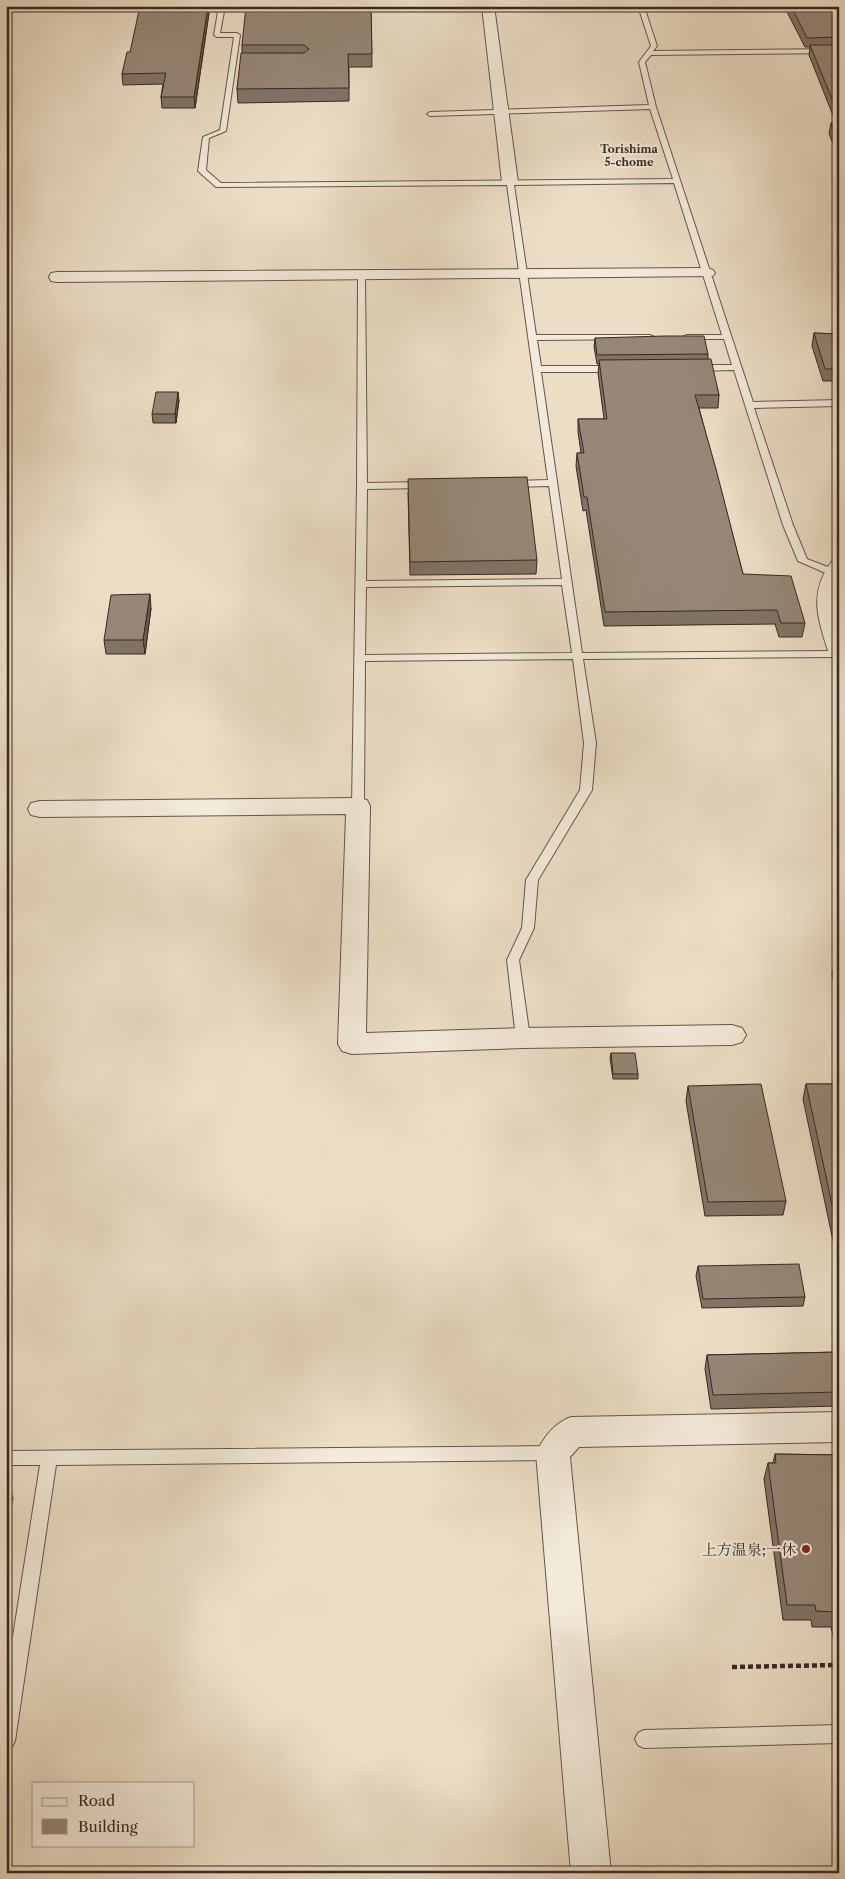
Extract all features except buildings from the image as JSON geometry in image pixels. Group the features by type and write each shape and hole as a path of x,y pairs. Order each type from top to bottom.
{"street":[{"path":"488,6 510,182"},
{"path":"57,277 707,273"},
{"path":"836,569 826,601 839,652"},
{"path":"40,809 358,806 352,1044 523,1038 732,1035"},
{"path":"591,1873 553,1453 571,1432 839,1427"}],"lane":[{"path":"222,6 217,35 237,35 234,62 223,131 206,137 202,171 219,185 677,180"},
{"path":"641,6 654,46 642,62 653,107 788,525 804,561 836,569"},
{"path":"648,53 839,51"},
{"path":"234,62 242,62"},
{"path":"430,114 653,107"},
{"path":"510,182 590,743 586,790 532,880 528,928 513,960 523,1038"},
{"path":"358,806 362,486 361,275"},
{"path":"678,337 727,336"},
{"path":"532,338 659,337"},
{"path":"690,368 737,367"},
{"path":"537,369 623,368"},
{"path":"750,405 839,403"},
{"path":"505,484 553,483"},
{"path":"362,486 438,485"},
{"path":"360,584 567,582"},
{"path":"359,658 839,652"},
{"path":"6,1458 553,1453"},
{"path":"6,1741 49,1458"},
{"path":"644,1740 839,1734"}],"path":[{"path":"732,1667 839,1665"}],"place":[{"name":"上方温泉;一休","path":"806,1549"}],"district":[{"name":"Torishima 5-chome","path":"629,155"}]}
